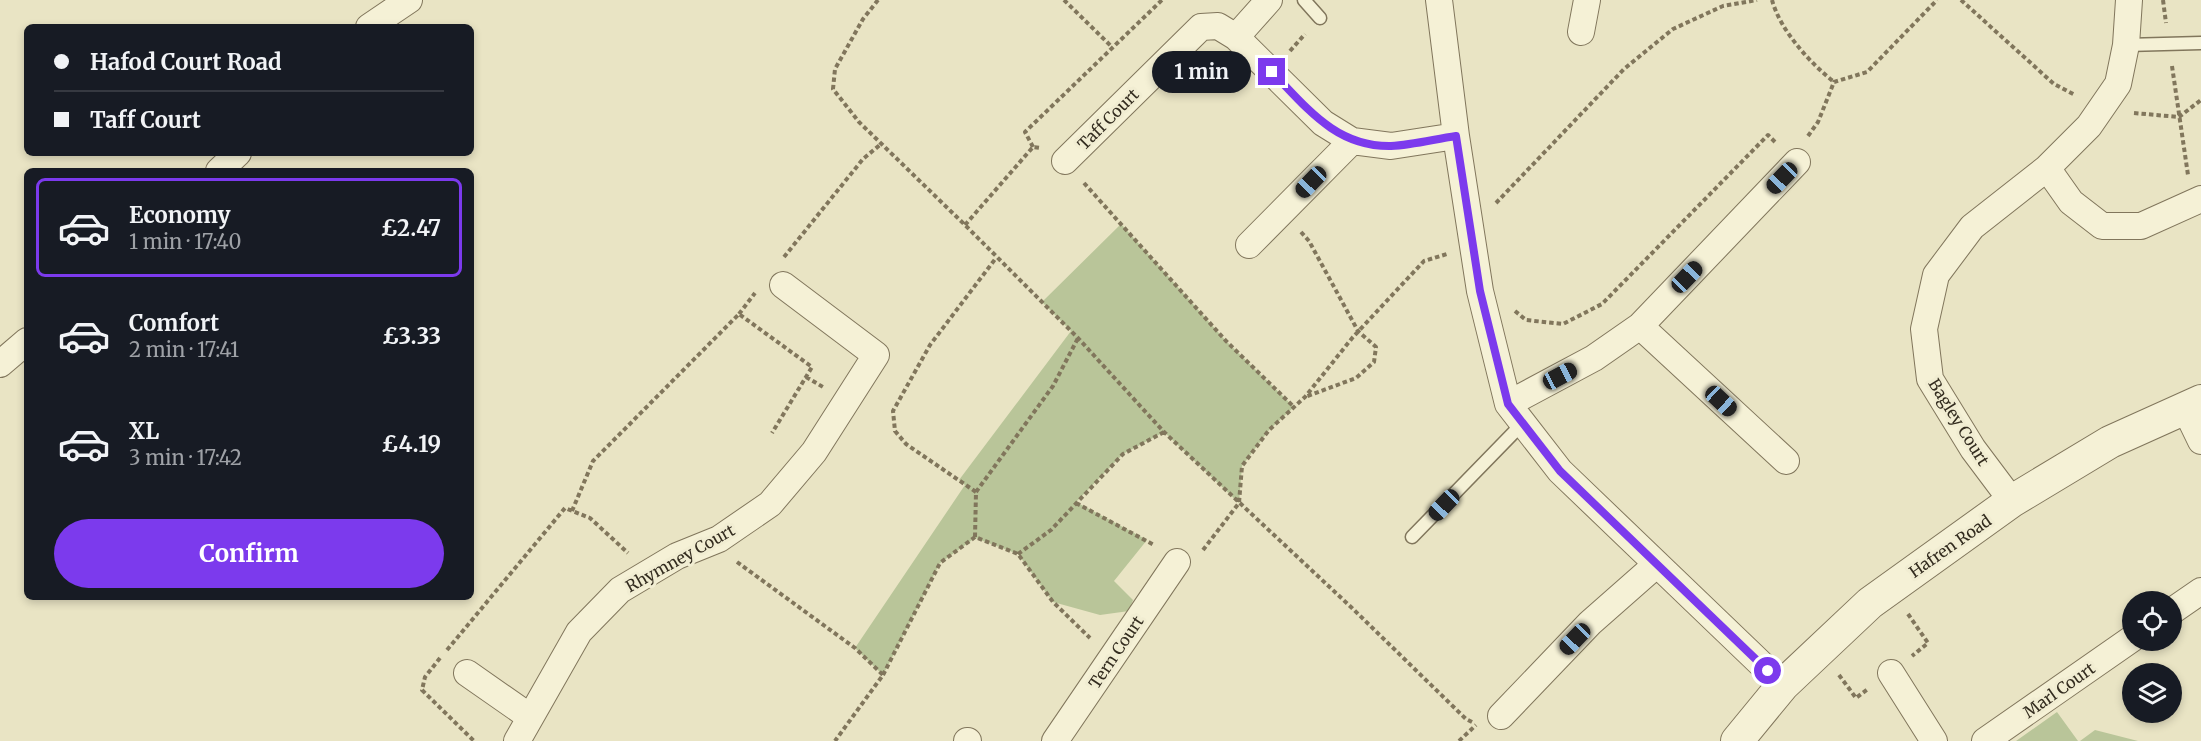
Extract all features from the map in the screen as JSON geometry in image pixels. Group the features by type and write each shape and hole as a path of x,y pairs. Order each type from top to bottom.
{"street":[{"path":"373,24 409,0"},
{"path":"1236,37 1269,0"},
{"path":"1439,0 1456,136 1480,291 1516,414 1560,471 1783,685"},
{"path":"1581,32 1587,0"},
{"name":"Bagley Court","path":"2012,501 1972,449 1930,379 1924,329 1936,275 1972,227 2047,168 2089,126 2103,107 2118,84 2126,45 2128,0"},
{"name":"Taff Court","path":"1065,161 1201,27 1218,26 1236,37 1323,123 1352,141 1391,146 1456,136"},
{"path":"1249,245 1352,141"},
{"path":"222,168 235,156"},
{"path":"1516,414 1640,326 1797,162"},
{"path":"2047,168 2072,202 2102,226 2141,226 2196,200"},
{"name":"Rhymney Court","path":"517,741 579,632 620,590 677,556 719,539 770,504 814,452 876,355 772,286"},
{"path":"1640,326 1786,461"},
{"path":"0,364 24,344"},
{"path":"2193,405 2201,441"},
{"name":"Hafren Road","path":"1737,741 1783,685 1870,603 2012,501 2110,442 2193,405"},
{"name":"Tern Court","path":"1055,741 1177,562"},
{"path":"1494,722 1590,623 1657,564"},
{"path":"2182,605 2201,591"},
{"name":"Marl Court","path":"1985,741 2122,646"},
{"path":"467,673 530,717"},
{"path":"1891,673 1934,741"}],"lane":[{"path":"1304,0 1320,18"},
{"path":"2126,45 2201,43"},
{"path":"1412,537 1516,414"}],"path":[{"path":"879,0 863,19 835,69 833,89 859,122 1078,338 1164,432 1352,608 1466,719 1494,722"},
{"path":"1064,0 1112,48"},
{"path":"1033,147 1024,132 1162,0"},
{"path":"1469,218 1487,212 1624,69 1673,29 1723,6 1757,0"},
{"path":"1772,0 1777,16 1816,68 1834,82"},
{"path":"1961,0 2054,84 2084,100 2123,112 2180,117 2201,100"},
{"path":"2163,0 2180,117 2196,200"},
{"path":"1272,72 1320,18"},
{"path":"783,259 863,159 882,144"},
{"path":"965,225 1033,147"},
{"path":"1033,147 1052,149 1065,161 1226,341 1294,407"},
{"path":"1284,210 1309,241 1358,331 1376,347 1374,362 1356,378 1305,397"},
{"path":"976,492 906,444 895,431 893,411 930,345 996,258"},
{"path":"572,511 593,460 739,314 772,286"},
{"path":"739,314 812,366 772,433"},
{"path":"975,537 976,492 1053,386 1078,338"},
{"path":"1018,554 1051,530 1123,454 1164,432"},
{"path":"474,741 422,690 425,677 565,508 590,518 626,550 645,576"},
{"path":"975,537 1018,554 1053,602 1112,659"},
{"path":"835,741 883,675 940,563 975,537"},
{"path":"719,539 737,561 855,648 883,675"},
{"path":"1834,668 1856,698 1928,643 1904,607"}],"green space":[{"path":"1121,224 1226,341 1294,407 1269,430 1242,466 1239,503 1164,432 1123,454 1076,502 1147,540 1114,581 1133,600 1129,611 1100,615 1053,602 1018,554 975,538 940,563 883,675 855,648 965,485 959,480 1071,331 1042,302"},
{"path":"2057,712 2078,741 2016,741"},
{"path":"2095,730 2138,741 2080,741"}],"route":[{"path":"1272,72 1323,123 1352,141 1391,146 1456,136 1480,291 1508,404 1560,471 1768,671"}]}
